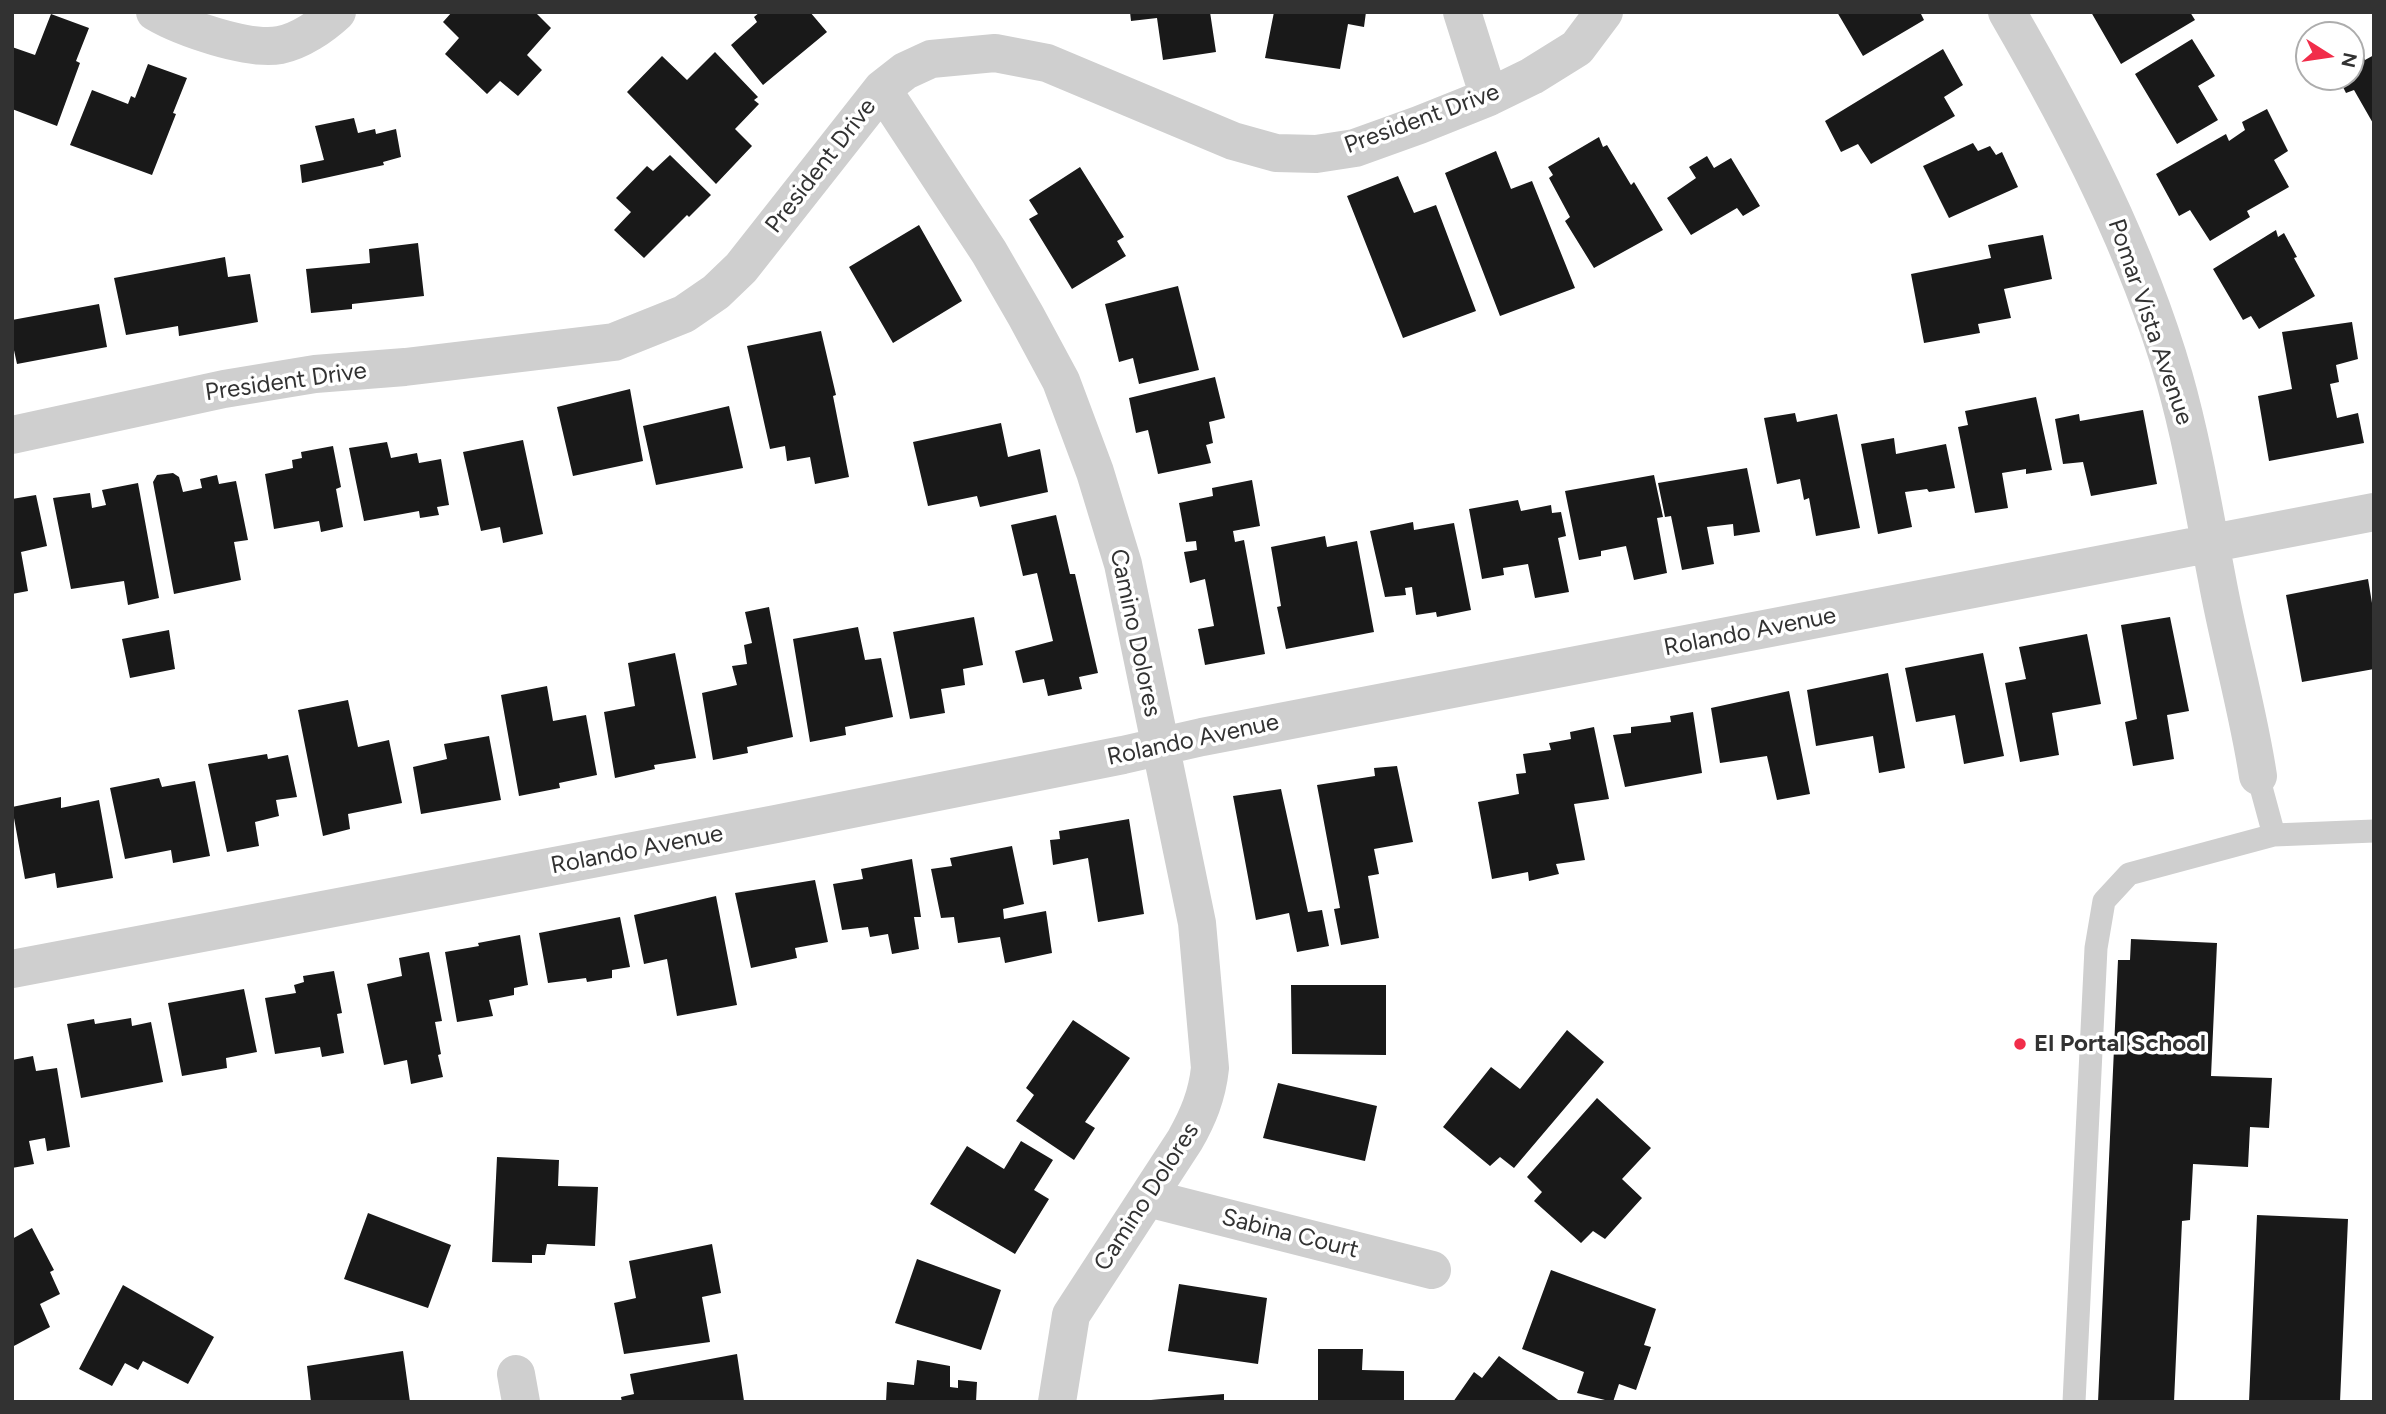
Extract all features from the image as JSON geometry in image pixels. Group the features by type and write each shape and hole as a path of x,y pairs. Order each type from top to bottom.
{"street":[{"path":"155,12 166,19 230,40 258,45 281,45 309,33 337,12"},
{"path":"1462,12 1489,97"},
{"name":"President Drive","path":"12,435 224,389 315,374 405,367 614,342 650,330 684,314 716,292 741,268 882,89 905,71 931,60 995,52 1047,63 1233,141 1276,153 1316,154 1355,148 1489,97 1532,76 1577,48 1604,12"},
{"name":"Pomar Vista Avenue","path":"2007,12 2052,89 2094,172 2147,301 2173,374 2186,420 2258,776"},
{"name":"Camino Dolores","path":"882,89 989,252 1061,381 1095,472 1123,564 1197,923 1210,1068 1207,1091 1199,1116 1071,1315 1057,1402"},
{"name":"Rolando Avenue","path":"12,969 776,824 1159,747 2374,512"},
{"name":"Sabina Court","path":"1148,1198 1432,1270"}],"lane":[{"path":"2258,776 2274,835"},
{"path":"2074,1402 2096,948 2104,901 2129,874 2274,835 2374,831"}],"building":[{"path":"452,12 535,12 551,28 527,55 542,70 518,96 500,81 487,94 445,54 459,38 443,22"},
{"path":"760,12 810,12 827,32 763,85 731,45 757,22 754,17"},
{"path":"1130,12 1210,12 1216,52 1163,60 1157,18 1131,21"},
{"path":"1274,12 1366,12 1364,27 1348,24 1340,69 1265,58"},
{"path":"1837,12 1920,12 1924,20 1863,56"},
{"path":"2091,12 2190,12 2195,20 2121,64"},
{"path":"51,14 89,28 76,61 80,63 57,126 12,109 12,47 35,55"},
{"path":"2192,39 2215,76 2198,86 2218,120 2177,144 2135,74"},
{"path":"1943,49 1963,85 1944,97 1955,116 1871,164 1858,144 1841,152 1825,121"},
{"path":"715,52 758,97 754,100 759,104 735,129 752,146 716,184 627,92 662,56 687,80"},
{"path":"2374,55 2374,125 2355,91 2365,91 2365,60"},
{"path":"148,64 187,78 152,175 70,145 92,90 128,104 131,96 135,98"},
{"path":"2267,109 2288,151 2274,160 2289,187 2247,211 2250,217 2210,241 2190,210 2179,216 2156,174 2226,134 2229,141 2245,130 2242,122"},
{"path":"354,118 358,133 375,129 376,134 396,129 401,157 383,162 384,165 302,183 300,165 324,160 315,126"},
{"path":"1599,137 1603,147 1607,145 1631,185 1634,182 1663,230 1594,268 1565,221 1570,217 1549,178 1553,175 1548,167"},
{"path":"1973,143 1978,151 1990,146 1996,155 2002,152 2018,187 1949,218 1923,166"},
{"path":"1496,151 1511,189 1532,181 1575,288 1500,316 1445,173"},
{"path":"670,155 711,195 644,258 614,230 631,212 616,198 647,166 653,171"},
{"path":"1707,156 1714,168 1731,158 1760,206 1743,216 1737,208 1691,235 1667,198 1696,178 1689,167"},
{"path":"1080,167 1124,237 1117,241 1126,256 1072,289 1029,219 1038,214 1029,200"},
{"path":"1398,176 1414,213 1436,205 1476,311 1403,338 1347,196"},
{"path":"919,225 962,301 893,343 849,267"},
{"path":"2276,230 2278,237 2284,233 2315,296 2259,329 2251,316 2243,320 2213,269"},
{"path":"2043,235 2052,279 2004,289 2011,318 1978,324 1980,333 1924,343 1911,274 1991,258 1988,245"},
{"path":"418,243 424,296 352,304 352,309 311,313 306,269 370,263 369,249"},
{"path":"225,257 228,277 250,274 258,322 179,336 178,326 126,335 114,278"},
{"path":"1178,286 1199,370 1139,384 1133,358 1119,362 1105,304"},
{"path":"99,304 107,347 17,364 12,341 12,320"},
{"path":"2352,322 2358,359 2336,365 2339,382 2330,384 2337,418 2358,413 2364,443 2269,461 2258,396 2292,389 2282,332"},
{"path":"821,331 836,395 833,396 849,477 815,484 810,457 787,461 785,446 770,449 747,346"},
{"path":"1215,377 1225,418 1209,422 1213,443 1206,445 1211,463 1158,474 1148,430 1136,433 1129,398"},
{"path":"630,389 643,461 573,476 557,407"},
{"path":"2036,397 2052,470 2026,474 2026,469 2002,473 2008,508 1975,513 1958,427 1968,425 1965,411"},
{"path":"729,406 743,468 656,485 643,426"},
{"path":"2143,410 2157,484 2091,496 2083,462 2063,464 2055,419 2079,414 2080,421"},
{"path":"1795,413 1797,422 1837,414 1860,528 1816,536 1809,498 1804,500 1800,479 1777,484 1764,418"},
{"path":"1001,423 1008,457 1040,449 1048,492 980,507 977,496 928,506 913,442"},
{"path":"1894,438 1896,454 1946,444 1955,488 1905,492 1912,527 1878,534 1861,444"},
{"path":"523,440 543,534 503,543 500,527 481,531 463,452"},
{"path":"387,442 391,458 417,453 419,463 441,459 449,505 437,507 439,515 420,518 419,511 364,521 349,448"},
{"path":"333,446 341,487 336,489 343,527 321,532 319,521 274,529 265,474 293,468 292,460 302,458 301,452"},
{"path":"1747,468 1760,532 1734,536 1733,524 1707,527 1714,564 1682,570 1671,516 1665,517 1658,483"},
{"path":"173,473 179,477 183,492 202,488 200,479 217,475 219,484 236,481 248,540 234,542 241,580 174,594 153,482 157,475"},
{"path":"1654,475 1663,517 1657,518 1667,573 1634,580 1626,546 1601,551 1601,556 1579,560 1565,491"},
{"path":"1252,480 1260,526 1233,531 1235,542 1244,540 1265,654 1205,665 1198,629 1214,626 1205,579 1190,583 1184,552 1197,550 1196,541 1186,542 1179,503 1213,496 1212,488"},
{"path":"138,483 159,598 128,605 124,581 71,589 53,498 90,493 92,508 106,505 102,490"},
{"path":"36,495 47,546 21,552 28,591 12,594 12,499"},
{"path":"1518,500 1521,511 1551,505 1552,513 1561,512 1566,536 1558,538 1569,592 1535,598 1528,564 1503,568 1504,575 1482,579 1469,509"},
{"path":"1056,515 1070,574 1075,574 1098,673 1079,677 1082,689 1048,696 1044,679 1023,683 1015,651 1053,641 1037,573 1023,576 1011,525"},
{"path":"1413,522 1414,530 1454,523 1471,610 1437,617 1436,612 1416,615 1412,587 1405,588 1406,595 1385,597 1370,531"},
{"path":"1325,536 1327,547 1357,541 1374,632 1286,649 1277,607 1281,606 1271,547"},
{"path":"2368,579 2374,603 2374,669 2302,682 2286,595"},
{"path":"769,607 793,737 747,747 748,753 713,760 702,693 737,685 732,666 747,664 744,645 752,643 745,612"},
{"path":"974,617 983,665 963,669 965,685 941,689 945,713 910,719 893,632"},
{"path":"2170,617 2189,711 2167,715 2174,759 2133,766 2125,722 2137,719 2121,625"},
{"path":"858,627 865,660 881,658 893,717 845,727 846,735 810,742 793,639"},
{"path":"169,630 175,669 130,678 122,639"},
{"path":"2087,634 2101,704 2052,713 2059,755 2020,762 2005,683 2026,679 2019,647"},
{"path":"675,653 696,758 654,765 655,769 615,778 604,712 635,706 628,663"},
{"path":"1983,653 2004,756 1964,764 1955,715 1916,722 1905,668"},
{"path":"1888,673 1905,768 1879,773 1873,736 1816,746 1807,690"},
{"path":"547,686 553,721 586,715 597,775 559,783 560,788 519,796 501,695"},
{"path":"1789,691 1810,794 1777,800 1767,756 1720,763 1711,708"},
{"path":"348,700 358,747 389,740 402,803 348,814 350,829 323,836 298,710"},
{"path":"1693,712 1702,773 1625,787 1613,735 1631,733 1631,727 1671,722 1670,716"},
{"path":"1594,727 1609,799 1574,804 1585,860 1556,864 1559,874 1529,881 1528,872 1492,879 1478,802 1519,794 1516,774 1526,773 1523,754 1551,750 1549,743 1571,739 1570,732"},
{"path":"489,736 501,800 421,814 413,767 447,759 444,744"},
{"path":"267,754 268,759 288,755 297,797 276,800 279,816 255,822 259,846 227,852 208,764"},
{"path":"1397,766 1413,842 1374,849 1379,874 1368,876 1379,938 1341,945 1334,909 1340,908 1317,785 1375,776 1374,768"},
{"path":"159,778 162,787 195,781 210,856 173,863 171,850 125,859 110,788"},
{"path":"1281,789 1308,912 1322,910 1329,946 1297,952 1289,913 1256,920 1233,796"},
{"path":"61,797 61,808 99,800 113,878 57,888 55,873 25,879 12,807"},
{"path":"1129,819 1144,914 1098,922 1088,858 1053,865 1050,840 1060,839 1059,831"},
{"path":"1012,846 1024,904 1003,909 1004,919 1046,911 1052,953 1005,963 1000,937 958,943 954,917 941,918 931,869 952,866 950,858"},
{"path":"912,859 921,917 914,917 919,949 892,954 888,934 870,937 868,927 842,930 833,884 863,879 861,869"},
{"path":"815,880 828,942 795,948 797,958 751,968 735,893"},
{"path":"716,896 737,1005 677,1016 667,959 644,964 634,915"},
{"path":"620,917 630,967 612,970 612,978 548,983 539,933"},
{"path":"520,935 528,985 514,988 514,995 489,1000 493,1016 457,1022 445,952"},
{"path":"2131,939 2217,943 2211,1076 2272,1078 2269,1128 2250,1127 2248,1167 2193,1164 2190,1220 2182,1221 2174,1402 2098,1402 2118,960 2130,960"},
{"path":"429,952 442,1021 435,1022 443,1077 411,1084 407,1060 384,1065 367,984 402,976 399,958"},
{"path":"334,971 342,1013 337,1014 344,1053 322,1057 320,1047 275,1054 265,998 296,993 294,985 304,982 303,976"},
{"path":"1291,985 1386,985 1386,1055 1292,1054"},
{"path":"244,989 257,1052 226,1058 227,1068 182,1076 168,1003"},
{"path":"131,1018 132,1026 151,1022 163,1082 81,1098 67,1024 94,1019 95,1024"},
{"path":"1073,1020 1130,1058 1085,1122 1095,1128 1074,1160 1016,1121 1034,1095 1026,1088"},
{"path":"1567,1030 1604,1062 1514,1168 1500,1157 1490,1166 1443,1127 1491,1067 1520,1089"},
{"path":"33,1056 36,1071 57,1068 70,1147 47,1151 45,1138 29,1141 34,1164 12,1168 12,1060"},
{"path":"1278,1083 1377,1106 1365,1161 1263,1138"},
{"path":"1597,1098 1651,1148 1622,1179 1642,1198 1605,1239 1593,1231 1581,1243 1534,1201 1542,1192 1527,1177"},
{"path":"1021,1141 1053,1160 1034,1190 1049,1199 1015,1254 930,1204 967,1146 1004,1169"},
{"path":"497,1157 559,1160 558,1186 598,1187 595,1246 547,1244 545,1255 532,1255 532,1263 492,1262"},
{"path":"368,1213 451,1245 428,1308 344,1279"},
{"path":"2257,1215 2348,1219 2340,1402 2249,1402"},
{"path":"32,1228 54,1270 50,1272 60,1294 40,1304 50,1327 12,1347 12,1239"},
{"path":"712,1244 721,1293 702,1297 710,1342 624,1354 614,1303 636,1298 629,1261"},
{"path":"917,1259 1001,1290 981,1350 895,1323"},
{"path":"1551,1270 1656,1309 1644,1345 1651,1347 1636,1390 1619,1384 1613,1402 1577,1393 1584,1372 1522,1349"},
{"path":"1179,1284 1267,1298 1258,1364 1168,1351"},
{"path":"123,1285 214,1337 188,1384 143,1361 138,1370 125,1363 112,1386 79,1369"},
{"path":"1318,1349 1363,1349 1362,1370 1404,1371 1404,1402 1318,1402"},
{"path":"403,1351 410,1402 311,1402 307,1366"},
{"path":"737,1354 744,1401 622,1402 621,1397 634,1394 630,1374"},
{"path":"1499,1356 1561,1402 1453,1402 1474,1372 1482,1378"},
{"path":"917,1360 950,1366 950,1387 958,1388 958,1380 977,1382 976,1402 886,1402 887,1382 914,1385"},
{"path":"1224,1394 1224,1402 1151,1402 1151,1400"}],"place":[{"name":"El Portal School","path":"2020,1044"}]}
